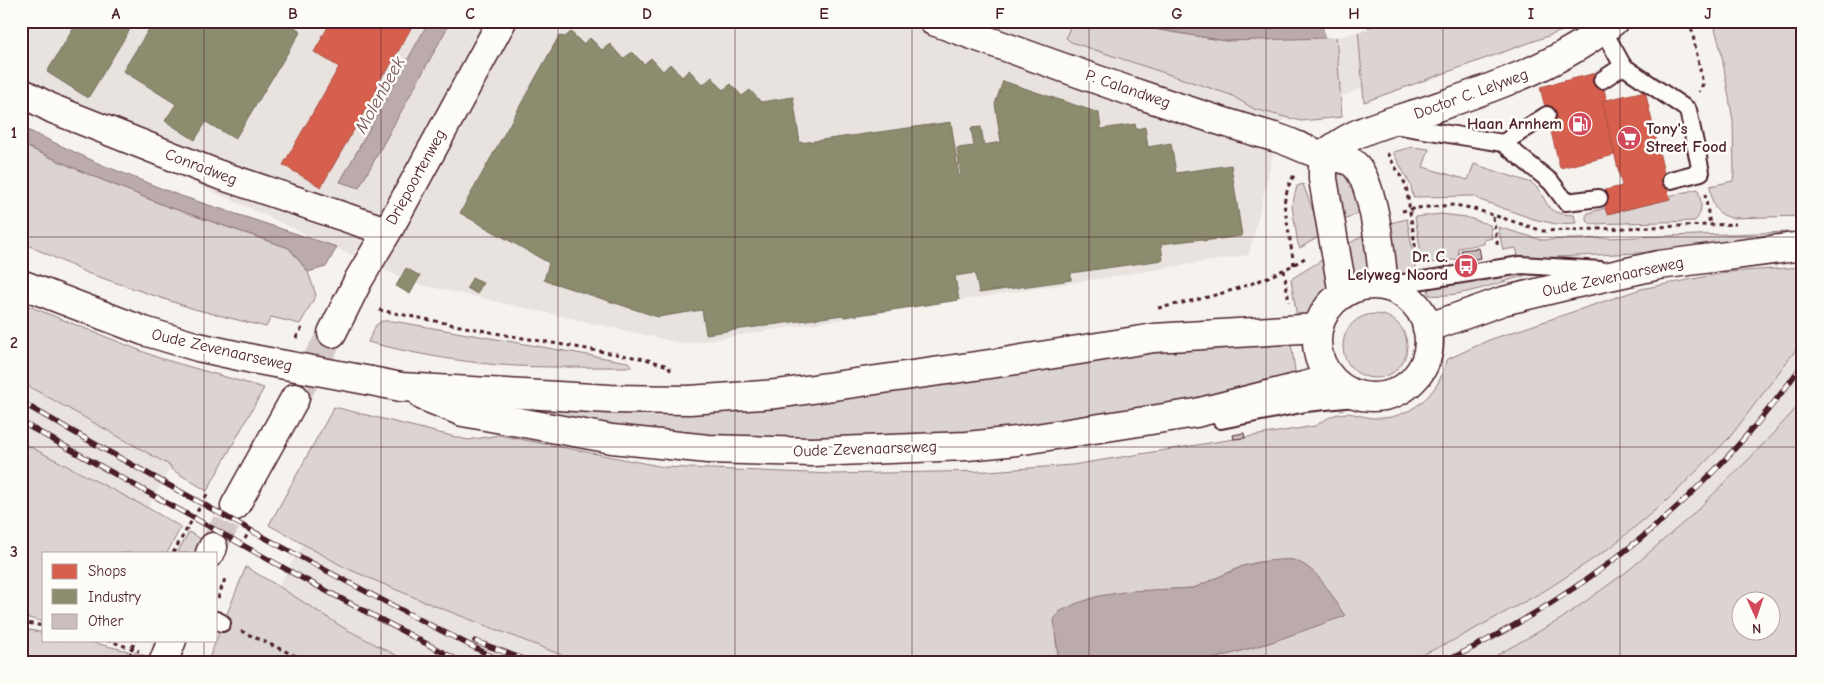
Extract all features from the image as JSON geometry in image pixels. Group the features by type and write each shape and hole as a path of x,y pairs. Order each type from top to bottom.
{"street":[{"name":"Driepoortenweg","path":"332,333 359,279 391,225 502,21"},
{"name":"P. Calandweg","path":"933,21 1136,92 1287,140 1323,155 1339,157 1355,165 1365,182 1379,239 1384,286"},
{"name":"Doctor C. Lelyweg","path":"1323,155 1351,137 1503,84 1533,71 1609,26"},
{"name":"Conradweg","path":"21,92 53,110 217,174 386,231"},
{"path":"1323,155 1323,179 1332,240 1343,294"},
{"name":"Oude Zevenaarseweg","path":"1427,328 1503,301 1659,265 1803,246"},
{"name":"Oude Zevenaarseweg","path":"21,284 144,331 198,347 253,359 401,387 610,399 699,399 777,394 1004,362 1154,338 1318,328"},
{"path":"1361,286 1384,286 1399,292 1412,301 1422,313 1427,328 1429,344 1426,359 1414,379 1395,393 1380,397 1364,397 1342,389 1330,379 1322,366 1317,351 1318,328 1328,306 1343,294 1361,286"},
{"name":"Oude Zevenaarseweg","path":"401,387 463,412 612,439 708,449 812,452 966,446 1018,441 1196,413 1330,379"},
{"path":"235,506 295,398"}],"lane":[{"path":"1609,26 1623,66 1688,110 1701,172 1671,180"},
{"path":"1602,80 1623,66"},
{"path":"1503,144 1547,115"},
{"path":"1380,126 1503,144 1551,182 1566,202 1599,198"},
{"path":"1384,286 1521,265 1631,272"},
{"path":"1117,426 1181,428 1306,403 1364,397"}],"path":[{"path":"1688,110 1703,84 1690,21"},
{"path":"1380,126 1406,185 1418,264"},
{"path":"1294,265 1284,204 1288,187 1296,172 1323,155"},
{"path":"1701,172 1710,225"},
{"path":"1493,216 1498,252"},
{"path":"379,310 506,335 645,359 668,366 674,375 665,376"},
{"path":"219,621 311,663"},
{"path":"21,622 42,626"},
{"path":"127,663 134,642"},
{"path":"409,663 412,658"}],"shaded area":[{"path":"21,21 1522,21 1281,122 1249,255 685,344 413,283 21,104"},
{"path":"429,21 451,21 359,188 340,182"},
{"path":"1072,21 1106,21 1226,41 1336,35 1342,117 1301,121 1254,109 1231,95 1071,42 1066,38"},
{"path":"1106,21 1391,21 1325,38 1226,41"},
{"path":"1391,21 1590,21 1364,102 1358,29"},
{"path":"1713,21 1803,21 1803,216 1731,218 1720,213 1714,206 1710,186 1733,181 1734,174 1733,121 1721,51"},
{"path":"21,127 100,164 178,195 337,247 326,267 308,272 289,248 166,206 21,144"},
{"path":"21,144 166,206 289,248 308,272 316,295 300,324 271,317 266,327 194,309 87,273 21,242"},
{"path":"1412,147 1429,149 1423,167 1468,180 1474,164 1532,183 1551,209 1563,214 1574,215 1576,223 1556,224 1533,219 1480,200 1475,196 1413,197 1411,186 1393,152"},
{"path":"1334,171 1345,175 1349,180 1356,192 1362,211 1339,223"},
{"path":"1303,184 1322,235 1300,248 1292,206 1297,186"},
{"path":"1698,189 1701,209 1695,221 1591,224 1586,220 1588,213 1605,208 1607,214 1670,199 1669,196"},
{"path":"1441,214 1466,217 1490,225 1492,238 1484,240 1484,244 1458,248 1459,259 1423,264 1415,217"},
{"path":"1407,219 1417,276 1400,278 1393,266 1386,224"},
{"path":"1498,227 1542,240 1791,232 1656,252 1519,259 1516,248 1503,250"},
{"path":"1367,233 1375,277 1364,277 1349,281 1343,247"},
{"path":"1327,257 1332,281 1329,296 1320,306 1297,318 1291,279"},
{"path":"1803,267 1803,337 1792,355 1730,437 1673,495 1611,547 1546,590 1458,638 1405,663 1191,663 1213,659 1272,642 1293,560 1259,562 1243,566 1194,588 1153,590 1055,633 1059,663 582,663 425,602 346,568 269,525 334,407 468,440 499,435 664,467 832,474 988,471 1072,465 1315,426 1343,413 1373,418 1386,418 1398,415 1421,403 1430,394 1443,372 1446,360 1489,340 1641,289 1729,272"},
{"path":"1523,273 1524,276 1477,290 1441,295 1429,295 1428,292 1429,288"},
{"path":"21,303 159,358 264,388 207,491 171,469 171,466 21,382"},
{"path":"1375,314 1393,320 1401,328 1407,346 1401,364 1393,372 1375,378 1357,372 1349,364 1343,346 1349,328 1357,320"},
{"path":"382,321 393,321 628,362 632,367 516,366 432,356 368,342 376,325"},
{"path":"1803,337 1803,401 1751,457 1691,516 1629,570 1561,619 1483,663 1405,663 1458,638 1546,590 1611,547 1673,495 1730,437 1792,355"},
{"path":"1291,343 1296,377 1075,425 831,444 626,432 469,399 605,406 1145,347"},
{"path":"21,382 171,466 148,508 21,442"},
{"path":"1803,401 1803,663 1483,663 1561,619 1629,570 1691,516 1751,457"},
{"path":"21,442 181,527 168,552 42,552 42,621 21,616"},
{"path":"189,532 203,540 197,552 178,552"},
{"path":"303,544 346,568 425,602 582,663 411,663 344,628 278,586"},
{"path":"1277,560 1293,560 1310,569 1324,583 1345,616 1272,642 1213,659 1191,663 1059,663 1054,620 1059,612 1075,604 1099,596 1130,591 1194,588 1243,566"},
{"path":"246,567 344,628 411,663 207,663 216,642 218,642 218,636"},
{"path":"21,628 42,633 42,642 90,642 128,651 124,663 39,663 21,654"},
{"path":"135,652 148,657 146,663 131,663"}],"pier":[{"path":"1323,21 1367,21 1368,29 1343,36 1325,38"}],"building: Shops":[{"path":"331,21 415,21 321,187 283,165 339,67 314,52 322,38 321,35 323,36"},
{"path":"1600,72 1619,154 1560,168 1540,87"},
{"path":"1645,91 1670,199 1607,214 1601,191 1622,186 1602,101"}],"building: Industry":[{"path":"78,21 135,21 88,98 47,72"},
{"path":"154,21 285,21 301,31 235,139 206,122 195,140 165,121 176,104 123,71"},
{"path":"571,32 583,44 590,38 602,50 610,44 623,59 632,52 644,64 651,58 663,71 670,64 682,77 689,70 703,85 712,77 723,90 731,84 742,96 750,90 761,102 793,97 800,143 951,122 959,176 961,176 957,148 974,146 971,128 981,127 984,145 1001,142 995,104 1003,81 1099,113 1101,129 1135,124 1136,129 1145,127 1148,147 1171,143 1176,173 1231,165 1242,236 1161,244 1163,260 1071,273 1071,280 979,293 975,273 955,276 959,300 844,317 843,315 706,334 702,310 658,317 544,280 549,263 460,213 559,36 565,37"},
{"path":"406,268 420,276 410,294 396,286"},
{"path":"472,278 483,283 477,294 467,288"}],"building: Other":[{"path":"1479,248 1481,258 1463,261 1461,250"},
{"path":"1244,433 1245,438 1234,439 1233,435"}],"tunnel":[{"path":"295,398 332,333"},
{"path":"213,547 235,506"}],"railway":[{"path":"1442,663 1548,605 1596,573 1642,537 1686,499 1727,457 1766,412 1803,364"},
{"path":"21,402 261,536 505,663"},
{"path":"21,422 302,578 463,663"},
{"path":"475,641 534,663"}],"place":[{"name":"Haan Arnhem","path":"1580,124"},
{"name":"Tony's Street Food","path":"1629,138"},
{"name":"Dr. C. Lelyweg Noord","path":"1466,266"}],"water label":[{"name":"Molenbeek","path":"380,95"}]}
